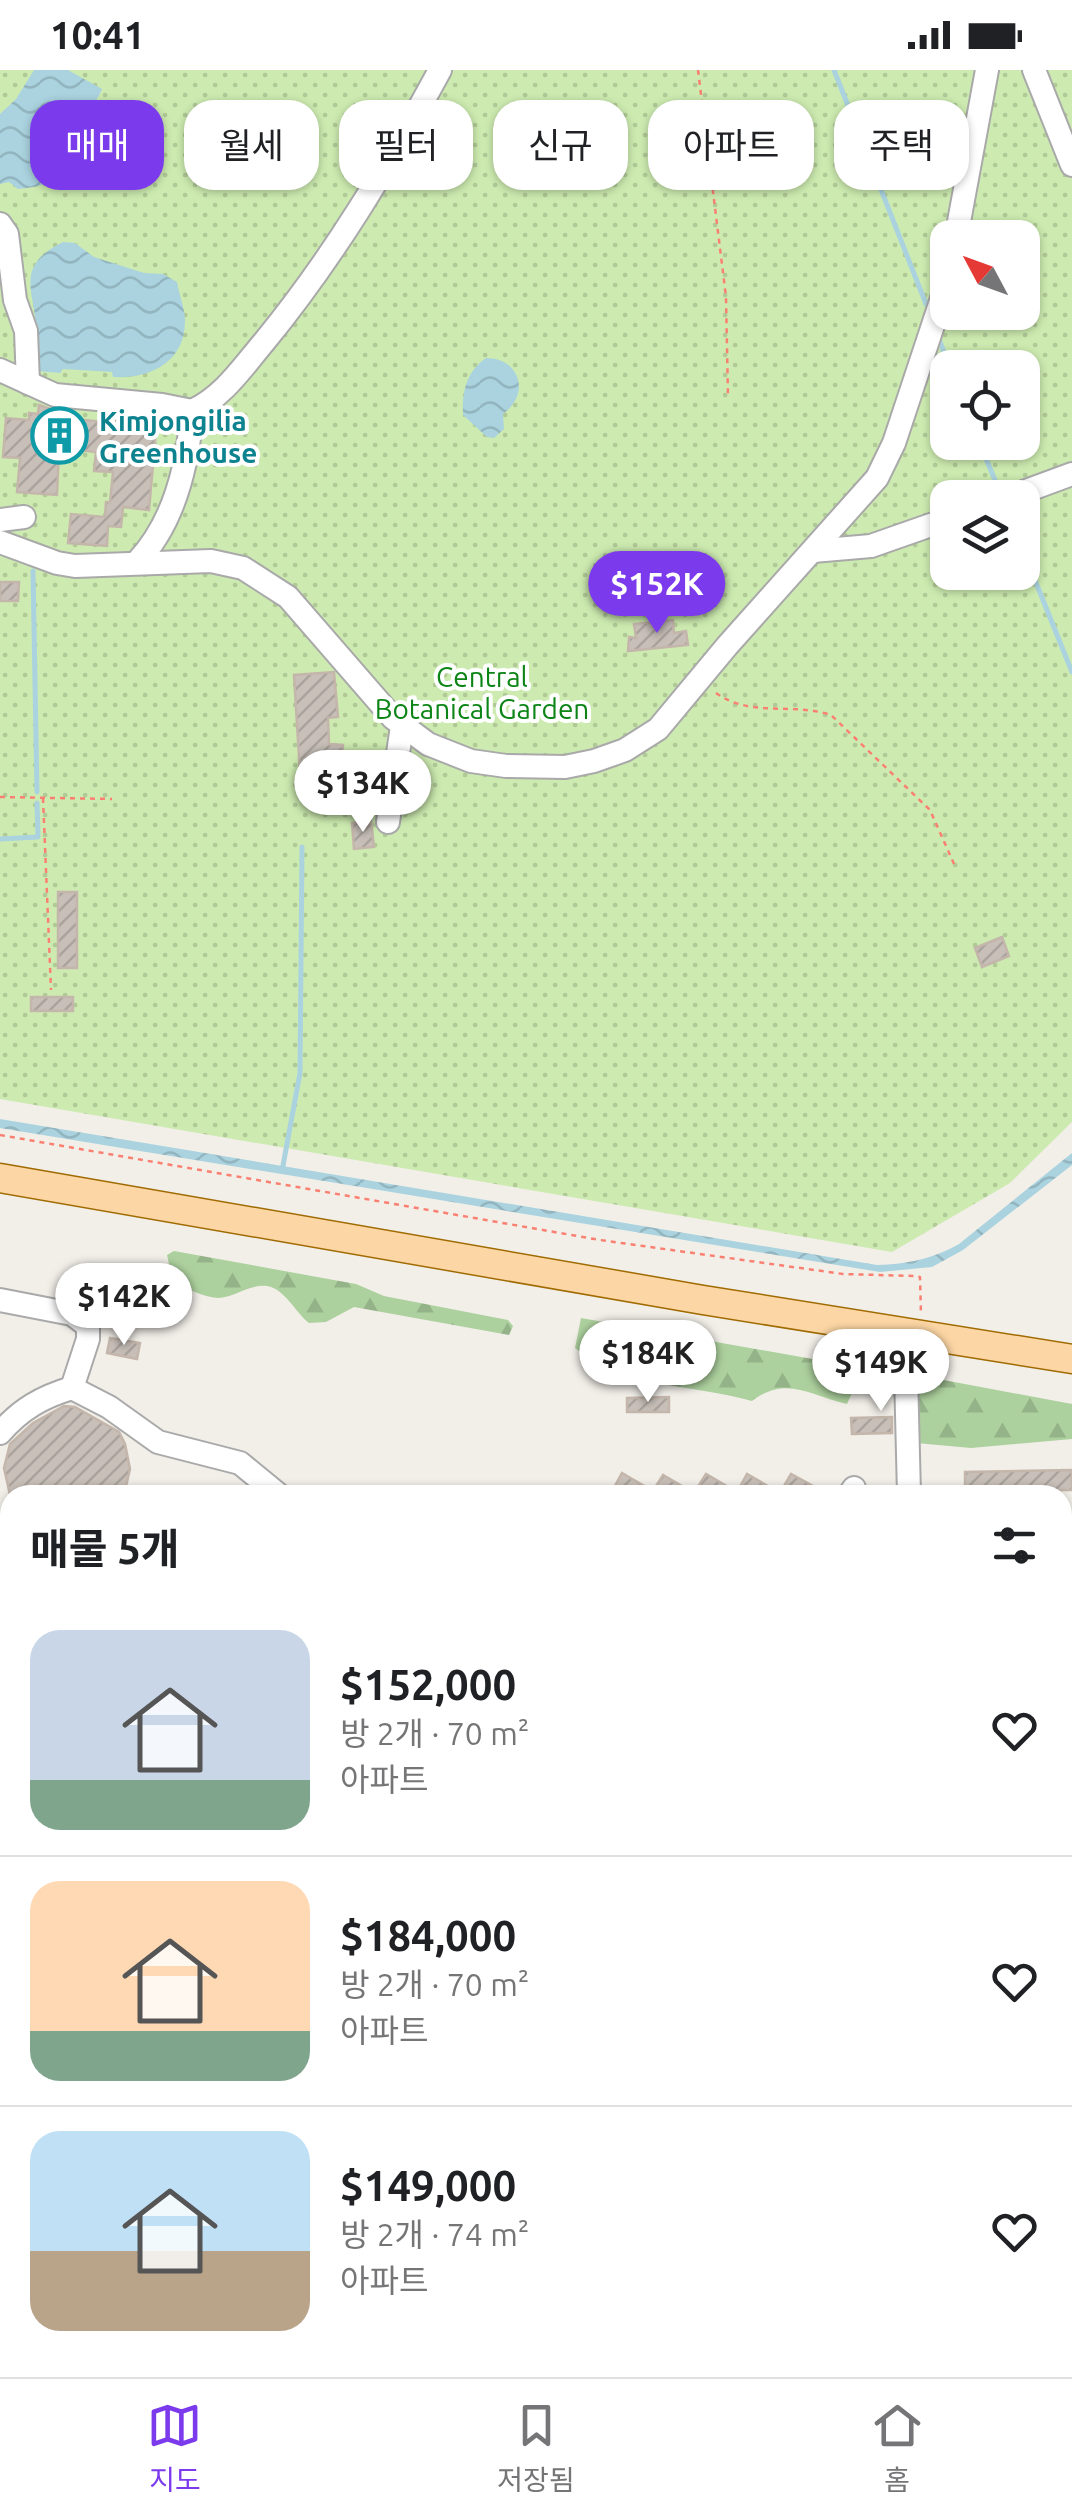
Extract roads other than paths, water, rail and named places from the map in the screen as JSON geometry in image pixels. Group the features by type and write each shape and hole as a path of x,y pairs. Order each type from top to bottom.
{"main road":[{"path":"0,1178 1072,1359"}],"street":[{"path":"0,370 56,395 162,404 192,411 211,402 335,248 380,180 440,70"},
{"path":"959,220 988,70"},
{"path":"1034,70 1072,164"},
{"path":"0,224 7,234 14,300 26,330 28,383"},
{"path":"0,542 57,564 75,566 210,560 244,568 261,576 309,618 402,726 428,744 471,761 533,768 594,762 646,738 864,495 886,461 931,330"},
{"path":"136,562 158,538 172,506 192,411"},
{"path":"1040,486 1072,474"},
{"path":"813,552 871,546 930,526"},
{"path":"388,822 402,726"},
{"path":"0,1300 72,1314 88,1326 88,1339 72,1388"},
{"path":"909,1485 913,1334"},
{"path":"0,1433 14,1417 42,1397 72,1388 109,1407 158,1442 240,1462 267,1485"}],"water":[{"path":"34,70 68,70 102,89 96,100 30,100 30,187 18,189 9,182 0,184 0,114 16,99"},
{"path":"63,242 75,243 94,257 144,273 163,274 177,282 185,321 179,348 172,358 152,371 126,377 113,377 112,372 37,371 37,331 30,279 38,260"},
{"path":"486,358 514,370 519,387 512,406 503,414 504,429 494,438 487,437 463,415 467,383"},
{"path":"0,1119 877,1265 920,1260 959,1244 1072,1153 1072,1165 963,1250 932,1267 880,1272 0,1128"}],"waterway":[{"path":"834,70 926,304"},
{"path":"939,339 943,350"},
{"path":"987,460 995,480"},
{"path":"33,571 37,792"},
{"path":"1039,590 1072,672"},
{"path":"0,839 38,837 37,803"},
{"path":"282,1171 300,1073 302,847"}],"place":[{"name":"Kimjongilia Greenhouse","path":"60,436"}],"park label":[{"name":"Central Botanical Garden","path":"482,692"}]}
